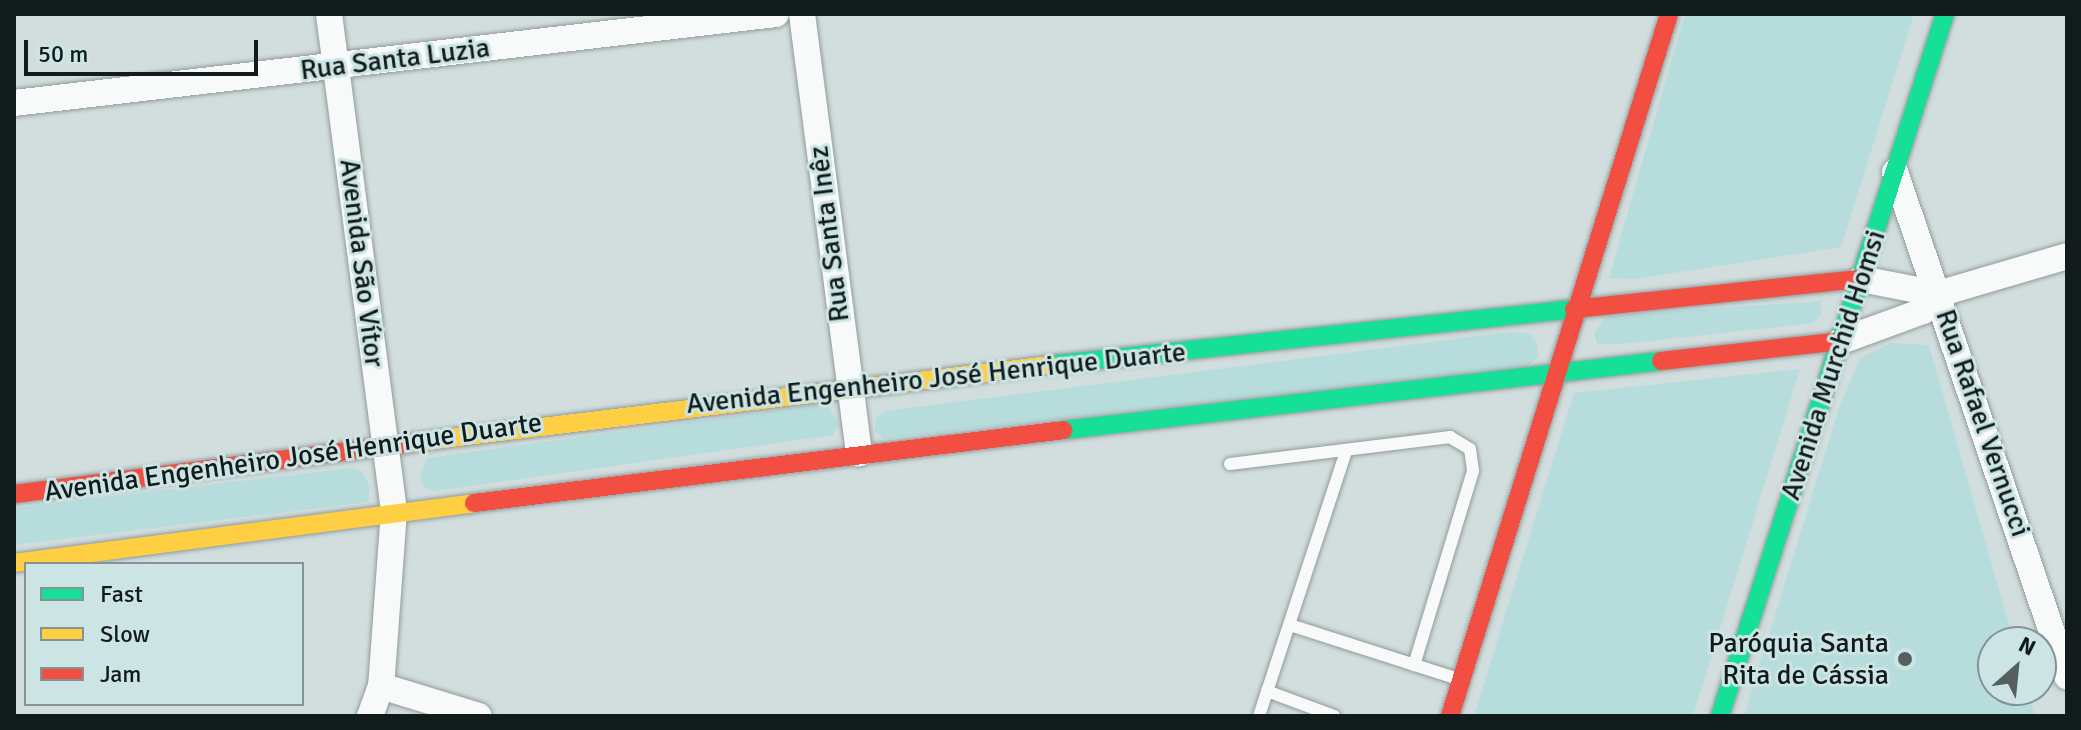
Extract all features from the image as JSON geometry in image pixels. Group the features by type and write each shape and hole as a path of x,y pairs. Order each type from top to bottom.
{"street":[{"name":"Avenida São Vítor","path":"329,14 394,511 381,686 370,716"},
{"name":"Rua Santa Luzia","path":"14,103 776,14"},
{"name":"Rua Santa Inêz","path":"802,14 847,386 859,453"},
{"path":"1450,716 1561,371 1669,14"},
{"name":"Avenida Murchid Homsi","path":"1720,716 1945,14"},
{"name":"Rua Rafael Vernucci","path":"1895,172 2059,619 2067,676"},
{"path":"1861,279 1938,294 2067,256"},
{"name":"Avenida Engenheiro José Henrique Duarte","path":"14,494 847,386 1861,279"},
{"path":"14,563 394,511 859,453 1841,341 1923,311 1938,294"},
{"path":"381,686 479,716"}],"lane":[{"path":"1230,464 1450,437 1470,449 1473,471 1414,665"},
{"path":"1259,716 1346,451"},
{"path":"1290,625 1461,680"},
{"path":"1267,691 1334,716"}],"shaded area":[{"path":"1685,14 1914,14 1841,247 1635,279 1609,278"},
{"path":"1821,301 1821,314 1813,323 1622,344 1597,344 1594,333 1607,316"},
{"path":"1510,332 1528,333 1537,343 1538,357 1527,366 884,439 875,431 876,418 886,411"},
{"path":"1891,343 1929,345 2009,626 1977,626 1977,706 2032,706 2035,716 1744,716 1840,405 1860,358"},
{"path":"1800,369 1693,716 1474,716 1574,393"},
{"path":"827,403 839,425 833,435 435,491 425,488 420,478 427,458"},
{"path":"351,468 362,471 370,487 368,502 14,545 14,508"}],"traffic: fast":[{"path":"1720,716 1945,14"},
{"path":"1049,365 1574,309"},
{"path":"1064,430 1661,361"}],"traffic: slow":[{"path":"410,443 1049,365"},
{"path":"14,563 474,503"}],"traffic: jam":[{"path":"1450,716 1669,14"},
{"path":"1574,309 1861,279"},
{"path":"1661,361 1841,341"},
{"path":"474,503 1064,430"},
{"path":"14,494 410,443"}],"place":[{"name":"Paróquia Santa Rita de Cássia","path":"1905,659"}]}
